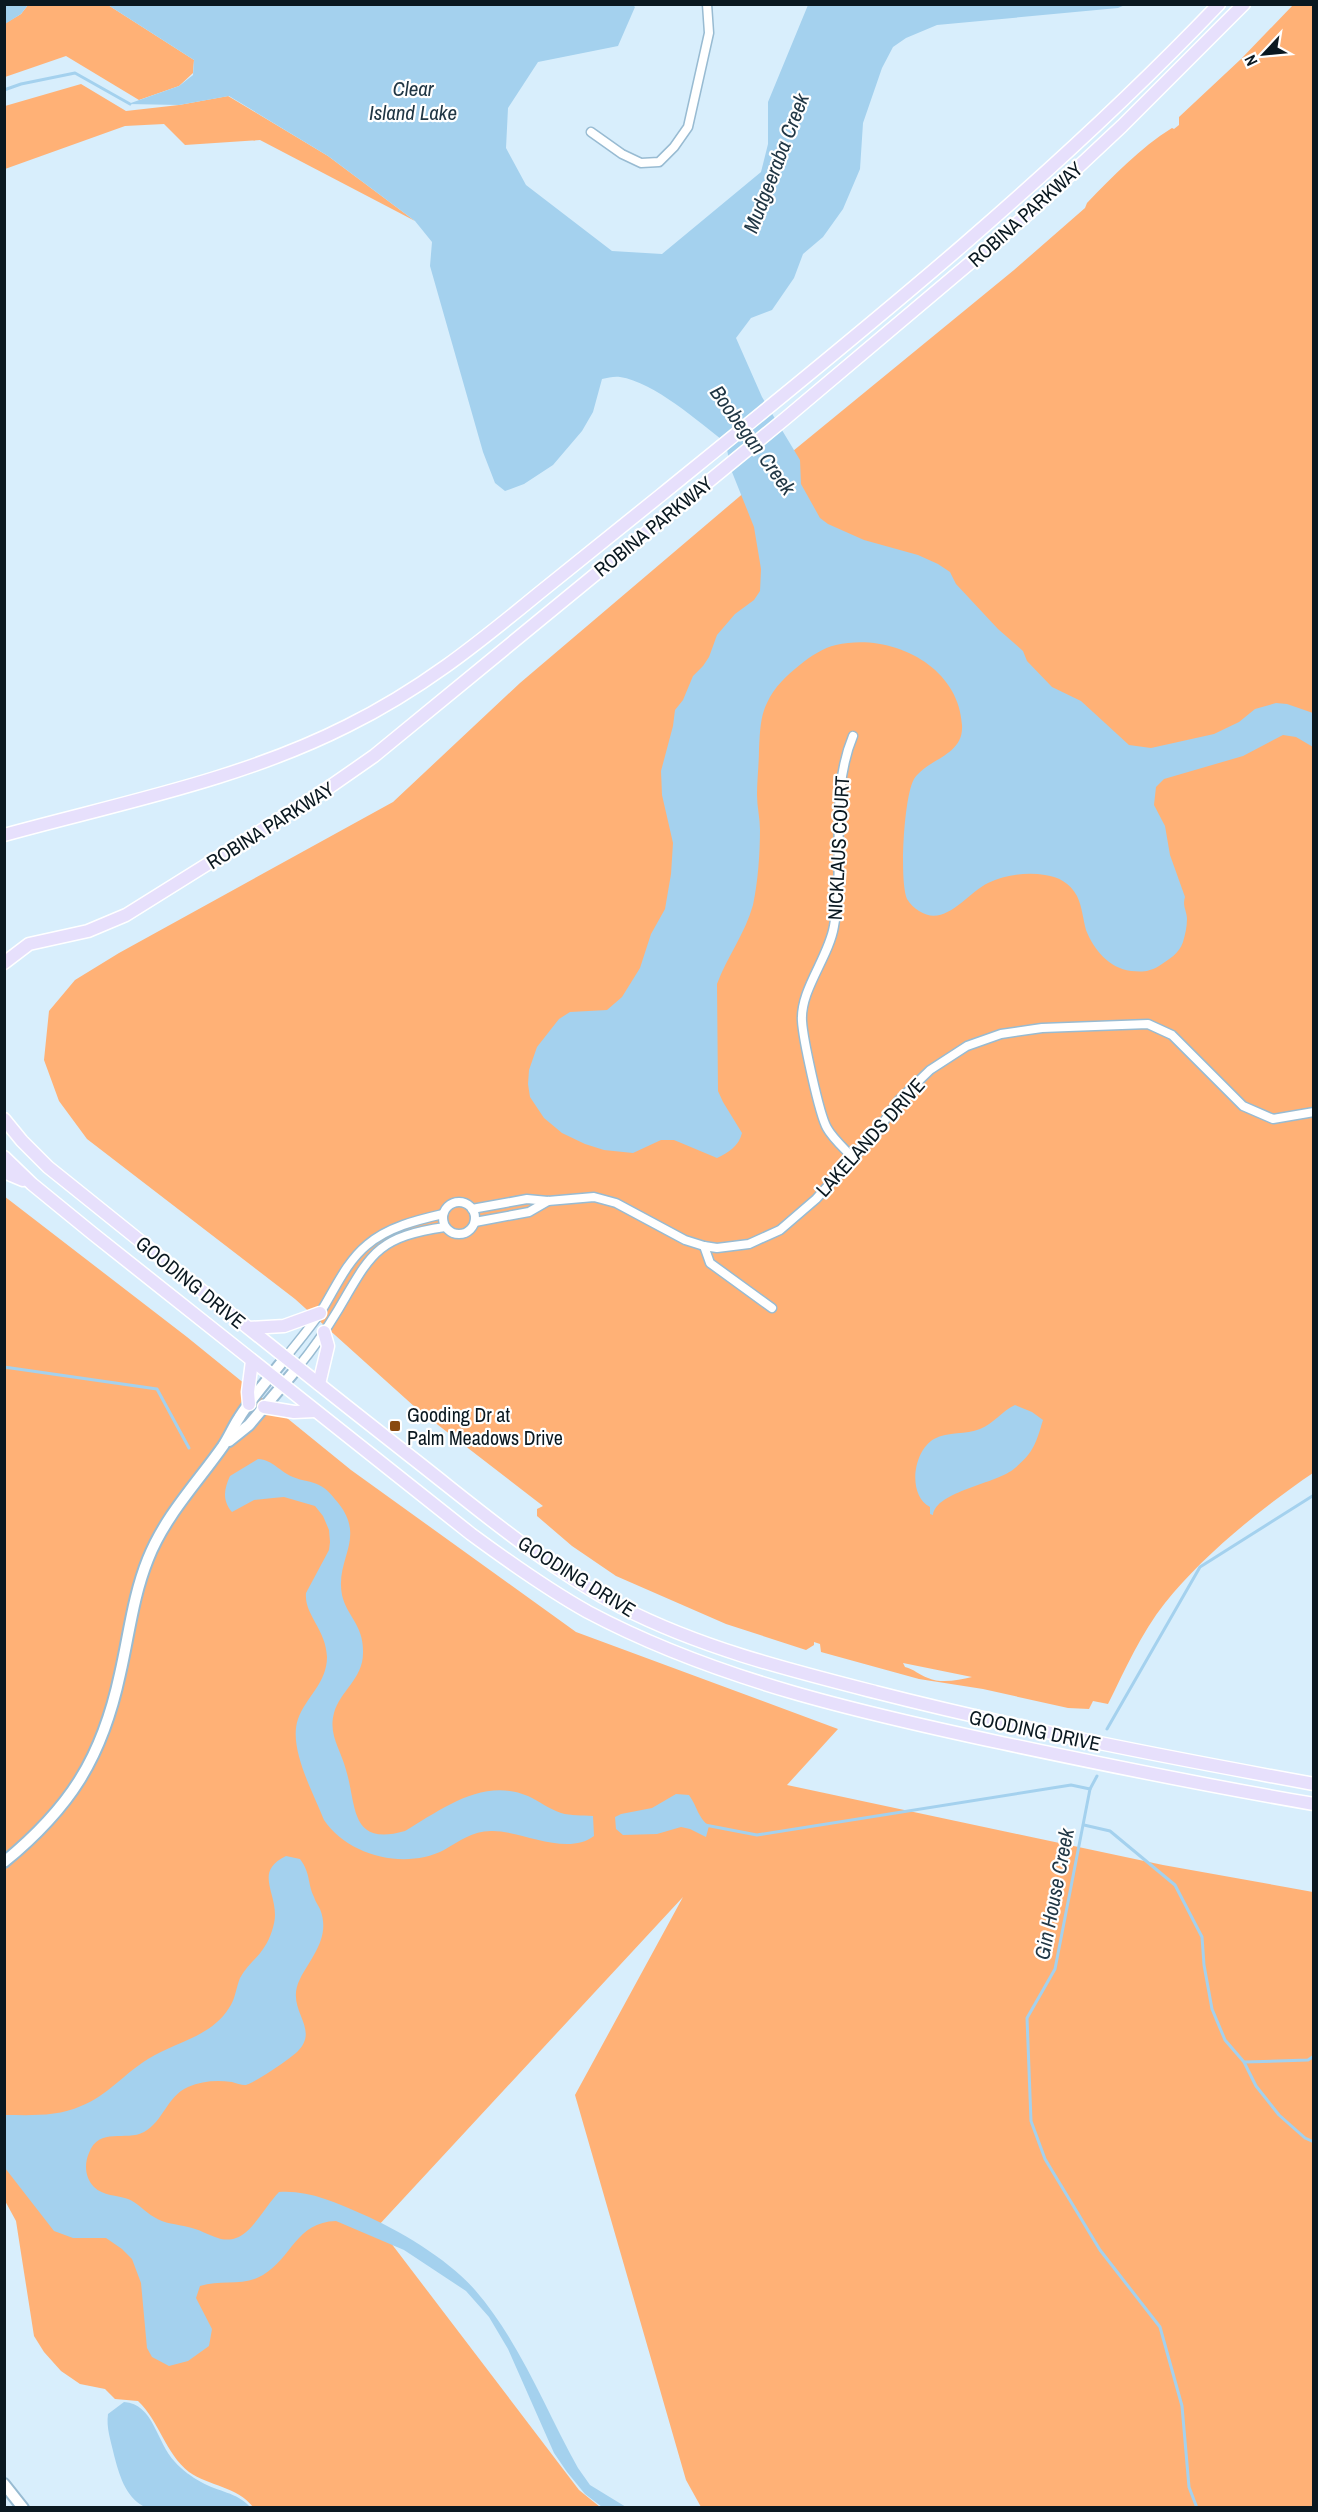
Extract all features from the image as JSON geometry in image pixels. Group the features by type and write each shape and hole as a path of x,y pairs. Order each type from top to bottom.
{"main road":[{"name":"ROBINA PARKWAY","path":"4,835 225,775 313,742 380,709 432,677 481,643 778,400 1025,189 1157,66 1219,4"},
{"name":"ROBINA PARKWAY","path":"4,963 29,944 88,931 126,915 348,775 786,418 1028,214 1122,126 1244,4"},
{"name":"GOODING DRIVE","path":"4,1119 48,1167 476,1508 554,1567 621,1606 690,1638 800,1673 955,1712 1113,1746 1314,1784"},
{"name":"GOODING DRIVE","path":"4,1157 32,1184 315,1411 529,1577 588,1612 670,1650 799,1693 942,1730 1105,1765 1314,1804"},
{"path":"4,1172 32,1184"},
{"path":"249,1328 284,1326 320,1313"},
{"path":"319,1384 328,1346 324,1332"},
{"path":"249,1404 248,1392 252,1361"},
{"path":"264,1407 294,1412 315,1411"}],"street":[{"path":"591,132 622,154 641,163 659,162 674,147 688,128 709,33 708,4"},
{"name":"NICKLAUS COURT","path":"853,736 846,752 840,780 838,888 834,927 824,958 809,987 802,1019 826,1127 854,1159"},
{"name":"LAKELANDS DRIVE","path":"548,1201 594,1197 616,1203 685,1240 704,1246 717,1248 749,1244 780,1230 816,1198 876,1133 898,1101 930,1070 967,1046 1001,1034 1041,1028 1148,1024 1172,1035 1243,1106 1273,1119 1314,1112"},
{"path":"472,1209 527,1199 548,1201"},
{"path":"475,1222 529,1212 548,1201"},
{"path":"4,1862 32,1839 54,1816 83,1777 101,1742 111,1713 136,1594 148,1558 183,1497 224,1444 249,1404 320,1313 346,1269 366,1245 390,1231 415,1221 443,1214 449,1205 454,1203 464,1203 472,1209 475,1222 470,1230 462,1234 452,1233 445,1227 443,1214"},
{"path":"224,1444 249,1425 298,1367 324,1332 370,1257 391,1242 415,1231 445,1227"},
{"path":"704,1246 710,1263 772,1308"},
{"path":"4,2484 23,2508"}],"shaded area":[{"path":"28,5 108,5 194,60 193,73 179,86 139,100 66,56 5,77 4,24 21,14"},
{"path":"1293,5 1313,5 1313,1473 1235,1533 1180,1585 1148,1627 1108,1704 1093,1701 1089,1709 1068,1708 983,1689 919,1679 821,1652 820,1644 814,1642 814,1645 806,1650 726,1624 616,1576 572,1546 537,1516 537,1509 543,1506 416,1408 295,1299 87,1139 59,1101 44,1060 49,1011 75,980 119,953 393,802 520,683 793,451 1014,270 1085,208 1087,203 1138,153 1179,125 1179,117 1241,59","holes":["903,1663 972,1677 950,1681 933,1680 905,1667"]},
{"path":"81,84 126,111 228,96 328,156 415,221 260,140 185,145 164,124 125,126 5,169 5,106"},
{"path":"4,1196 187,1337 351,1470 576,1632 838,1729 787,1785 1163,1865 1313,1892 1313,2507 701,2507 686,2480 575,2095 683,1897 378,2226 579,2490 600,2507 253,2507 239,2495 189,2472 174,2456 152,2418 138,2401 115,2399 105,2389 80,2384 61,2371 44,2352 34,2336 16,2221 4,2199"}],"water":[{"path":"5,4 28,5 21,14 5,24"},
{"path":"108,5 633,5 635,7 618,46 538,62 508,108 506,148 526,185 612,251 662,254 761,172 768,144 768,102 808,5 1125,5 1118,8 937,25 906,38 893,47 882,68 863,123 860,169 843,209 823,237 803,254 794,278 772,310 751,318 736,338 762,397 800,460 801,484 820,518 864,540 918,555 950,572 956,584 998,629 1023,651 1027,661 1052,687 1081,701 1129,745 1151,748 1214,734 1239,722 1255,709 1276,703 1287,704 1313,713 1313,747 1296,737 1283,735 1243,756 1164,779 1156,787 1154,805 1165,826 1170,855 1185,897 1186,928 1183,942 1176,953 1159,966 1142,971 1123,969 1109,962 1089,937 1074,891 1064,881 1045,875 1023,874 995,880 946,913 938,915 929,915 914,907 907,899 903,875 905,820 910,788 920,772 957,744 962,725 958,704 949,685 935,670 918,658 899,649 878,644 857,642 836,645 813,655 786,677 770,697 762,719 757,789 760,848 755,896 745,926 717,984 718,1091 742,1133 738,1142 717,1158 674,1140 661,1140 633,1153 604,1150 562,1133 544,1118 530,1097 528,1084 529,1070 537,1047 559,1019 570,1012 607,1010 622,997 640,968 651,934 665,909 673,843 662,795 661,771 675,710 683,700 693,676 709,657 717,635 735,614 754,600 760,591 761,569 754,527 730,467 726,443 690,414 647,386 620,377 602,379 593,412 582,431 553,465 524,484 505,491 495,483 483,452 430,266 432,242 415,221 328,156 229,96 179,105 128,104 179,86 193,75 194,60"},
{"path":"1015,1405 1032,1412 1043,1420 1030,1452 1006,1474 956,1494 937,1507 933,1515 930,1514 930,1507 918,1493 916,1483 917,1463 927,1445 939,1437 980,1429"},
{"path":"258,1459 268,1462 288,1475 322,1487 330,1493 347,1516 350,1539 342,1571 342,1595 361,1635 363,1653 355,1678 337,1705 333,1728 355,1809 365,1828 374,1833 387,1834 405,1831 448,1805 479,1793 495,1790 511,1791 528,1796 561,1813 593,1816 594,1836 583,1842 570,1844 543,1841 503,1832 484,1831 429,1856 395,1859 362,1851 347,1843 334,1832 324,1820 303,1770 296,1743 298,1719 324,1675 326,1666 326,1647 308,1608 306,1593 329,1550 329,1530 323,1516 315,1506 284,1497 254,1500 232,1512 225,1494 230,1476"},
{"path":"676,1794 689,1795 702,1819 709,1826 706,1837 681,1827 657,1834 623,1835 616,1829 615,1817 652,1808"},
{"path":"286,1856 300,1859 303,1864 323,1919 319,1946 296,1990 298,2009 305,2026 304,2042 289,2059 249,2084 215,2081 193,2085 181,2091 156,2122 144,2132 99,2140 93,2145 87,2157 86,2171 89,2179 98,2190 131,2200 158,2219 222,2239 242,2235 254,2224 279,2192 301,2193 331,2201 407,2237 451,2267 475,2290 491,2310 519,2354 578,2468 590,2485 626,2507 602,2507 585,2494 554,2453 508,2349 489,2317 466,2291 404,2250 336,2221 312,2227 295,2242 273,2268 263,2275 248,2281 200,2286 196,2298 212,2329 209,2346 188,2361 169,2366 152,2357 147,2348 141,2283 132,2259 106,2238 73,2238 54,2231 5,2168 5,2115 53,2114 72,2110 90,2102 148,2059 203,2032 221,2018 233,2001 240,1978 267,1943 275,1915 269,1875 271,1868"},
{"path":"124,2402 142,2409 154,2425 169,2454 184,2471 207,2485 239,2498 250,2507 150,2508 137,2502 127,2490 121,2477 108,2429 108,2414"}],"waterway":[{"path":"4,90 21,84 75,73 130,104"},
{"name":"Gin House Creek","path":"4,1367 157,1389 189,1448"},
{"path":"1107,1729 1200,1567 1314,1495"},
{"path":"1090,1789 1097,1776"},
{"name":"Gin House Creek","path":"705,1825 757,1835 1071,1785 1090,1789 1055,1969 1027,2018 1031,2121 1045,2159 1100,2250 1160,2327 1182,2406 1189,2487 1197,2508"},
{"path":"1084,1825 1110,1831 1175,1885 1202,1937 1204,1965 1212,2009 1225,2040 1244,2062 1256,2086 1279,2115 1305,2138 1314,2142"},
{"path":"1245,2062 1308,2060 1314,2056"}],"place":[{"name":"Gooding Dr at Palm Meadows Drive","path":"395,1426"}],"water label":[{"name":"Clear Island Lake","path":"413,100"},
{"name":"Mudgeeraba Creek","path":"776,163"},
{"name":"Boobegan Creek","path":"753,440"}]}
